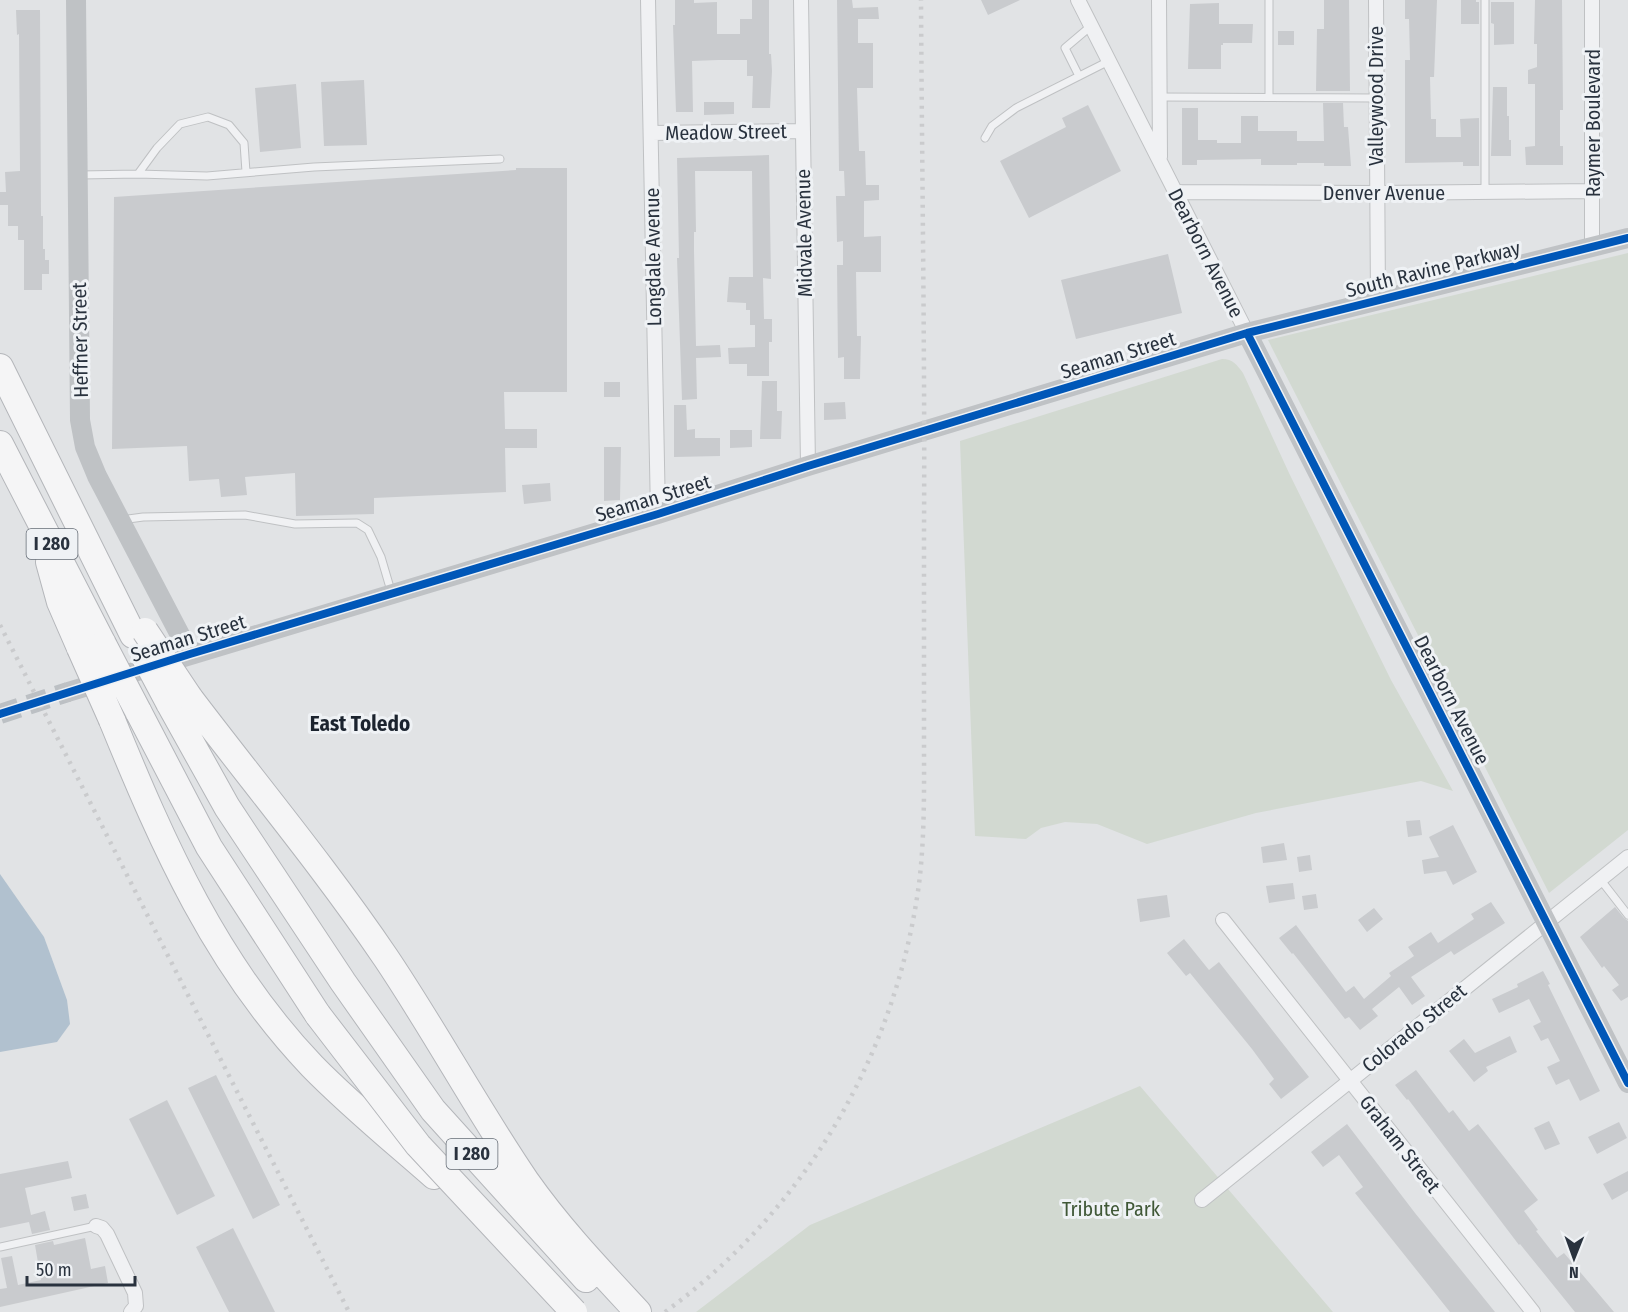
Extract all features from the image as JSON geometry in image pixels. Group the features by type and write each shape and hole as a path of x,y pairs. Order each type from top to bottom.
{"highway":[{"name":"I 280","path":"0,367 135,630 179,700 226,807 343,982 433,1110 580,1274 618,1312"},
{"name":"I 280","path":"0,444 36,513 92,646 138,711 209,847 318,1015 418,1145 574,1312"},
{"path":"92,646 112,720 153,818 184,883 214,938 271,1017 331,1084 583,1312"},
{"path":"179,700 297,835 386,958 527,1182 595,1265 638,1312"}],"street":[{"name":"Heffner Street","path":"76,0 80,420 85,447 97,476 190,654"},
{"name":"Longdale Avenue","path":"648,0 658,514"},
{"name":"Midvale Avenue","path":"801,0 808,466"},
{"name":"Dearborn Avenue","path":"1078,0 1628,1083"},
{"path":"1159,0 1160,160"},
{"name":"Valleywood Drive","path":"1376,0 1378,300"},
{"name":"Raymer Boulevard","path":"1592,0 1593,247"},
{"name":"Meadow Street","path":"651,133 802,131"},
{"name":"Denver Avenue","path":"1175,192 1593,191"},
{"name":"South Ravine Parkway","path":"1247,333 1628,238"},
{"name":"Seaman Street","path":"68,692 1247,333"},
{"name":"Colorado Street","path":"1202,1200 1628,857"},
{"name":"Graham Street","path":"1223,921 1533,1312"},
{"path":"96,1226 102,1228 107,1234 135,1293 136,1306 131,1312"}],"lane":[{"path":"1269,0 1269,97"},
{"path":"1485,0 1485,192"},
{"path":"1079,76 1065,48 1091,26"},
{"path":"985,138 992,126 1016,108 1109,61"},
{"path":"1160,97 1376,98"},
{"path":"138,174 157,148 180,124 208,117 229,125 244,143 246,172"},
{"path":"78,175 207,176 314,167 500,159"},
{"path":"120,520 143,517 245,515 295,524 357,523 368,530 381,557 392,594"},
{"path":"1600,879 1628,915"},
{"path":"0,1247 96,1226"}],"green space":[{"path":"1628,253 1628,830 1549,893 1268,340"},
{"path":"1222,359 1232,361 1243,373 1289,473 1391,680 1453,791 1421,781 1256,813 1147,844 1097,824 1065,822 1041,828 1026,839 975,836 960,441"},
{"name":"Tribute Park","path":"1140,1086 1333,1312 696,1312 810,1225"}],"water":[{"path":"0,874 44,937 67,1000 70,1024 57,1042 0,1052"}],"building":[{"path":"675,0 694,0 694,3 717,2 717,34 740,34 740,19 752,19 752,0 769,0 769,54 771,54 772,71 770,108 752,108 753,76 747,76 747,60 692,61 693,112 676,112 673,25 675,25"},
{"path":"837,0 852,0 853,8 878,7 879,19 858,19 858,43 873,43 873,88 857,88 859,151 865,151 866,185 879,185 879,200 864,201 864,237 881,236 881,272 856,272 857,336 861,336 860,379 844,379 844,357 838,358 837,265 843,265 843,241 837,242 836,196 845,196 844,171 839,171"},
{"path":"981,0 1020,0 988,15"},
{"path":"1324,0 1349,0 1350,91 1316,91 1317,29 1324,29"},
{"path":"1405,0 1437,0 1434,77 1430,77 1431,119 1436,119 1436,137 1461,137 1460,119 1479,118 1479,166 1463,166 1463,162 1405,163 1405,60 1410,60 1409,19 1405,19"},
{"path":"1461,0 1479,2 1479,24 1461,24"},
{"path":"1535,0 1562,0 1563,110 1560,110 1560,146 1563,146 1563,165 1526,165 1525,147 1535,146 1535,84 1528,84 1528,70 1537,67 1537,44 1534,44"},
{"path":"1491,2 1514,2 1514,44 1494,45"},
{"path":"1219,3 1219,24 1253,24 1252,43 1223,43 1221,45 1221,69 1188,69 1190,4"},
{"path":"16,10 40,10 41,216 43,216 45,260 49,260 49,274 42,274 42,290 24,290 24,240 18,240 18,226 8,226 8,205 0,205 0,192 6,192 5,172 20,171 19,34 17,35"},
{"path":"1278,31 1294,31 1294,45 1278,45"},
{"path":"364,80 367,145 324,146 321,82"},
{"path":"296,84 301,148 260,152 255,88"},
{"path":"1493,87 1507,87 1511,156 1491,156"},
{"path":"704,102 734,102 734,114 704,115"},
{"path":"1323,103 1343,103 1344,127 1348,127 1351,166 1324,166 1324,163 1261,165 1261,159 1197,160 1197,165 1182,165 1182,108 1198,108 1198,140 1241,143 1241,116 1258,116 1258,131 1297,131 1297,141 1324,141"},
{"path":"1088,105 1121,171 1029,218 1000,161 1066,127 1062,118"},
{"path":"769,155 771,279 763,278 764,319 772,319 769,376 747,376 747,364 729,364 728,348 755,347 755,325 750,325 750,310 746,310 746,303 727,302 729,277 753,277 752,171 695,171 696,346 720,345 721,357 696,358 697,399 682,400 677,258 679,258 677,158"},
{"path":"516,168 567,168 567,392 504,392 505,429 537,429 537,448 505,448 506,492 374,498 374,514 296,516 295,473 245,477 247,495 221,497 219,479 189,481 187,446 112,449 114,197 516,170"},
{"path":"1168,254 1182,313 1076,339 1061,280"},
{"path":"762,381 777,381 777,411 782,411 781,439 760,439"},
{"path":"604,382 620,382 620,397 604,397"},
{"path":"845,402 846,419 824,420 824,403"},
{"path":"674,405 686,405 687,430 695,429 695,438 720,438 720,456 674,457"},
{"path":"730,430 752,430 752,447 730,448"},
{"path":"604,447 621,447 620,500 604,501"},
{"path":"550,483 551,501 524,504 522,485"},
{"path":"1420,820 1422,835 1408,837 1406,821"},
{"path":"1453,825 1477,872 1453,885 1446,871 1424,874 1422,860 1439,857 1429,837"},
{"path":"1284,843 1287,860 1263,863 1261,847"},
{"path":"1310,855 1312,870 1299,872 1297,857"},
{"path":"1293,883 1295,899 1269,903 1266,886"},
{"path":"1316,894 1318,908 1304,910 1302,896"},
{"path":"1167,895 1170,917 1140,922 1137,899"},
{"path":"1491,902 1505,923 1454,955 1451,951 1411,977 1425,996 1412,1005 1399,987 1372,1009 1378,1016 1360,1030 1349,1017 1345,1019 1279,938 1296,925 1346,992 1354,986 1364,999 1391,976 1389,973 1414,956 1408,947 1431,932 1438,943 1474,919 1471,914"},
{"path":"1615,907 1628,921 1628,997 1621,1001 1612,990 1619,985 1604,966 1602,968 1580,937"},
{"path":"1374,908 1383,919 1367,932 1358,920"},
{"path":"1184,939 1209,970 1219,962 1309,1077 1281,1099 1269,1084 1274,1079 1252,1049 1190,973 1186,976 1167,953"},
{"path":"1543,971 1600,1091 1580,1101 1569,1079 1556,1085 1547,1067 1560,1061 1548,1038 1541,1041 1533,1026 1541,1022 1529,999 1499,1013 1492,999 1518,987 1517,984"},
{"path":"1510,1036 1517,1052 1486,1067 1488,1071 1474,1082 1449,1051 1464,1039 1475,1053"},
{"path":"1416,1070 1449,1113 1453,1110 1469,1131 1478,1124 1538,1200 1524,1211 1538,1230 1536,1231 1557,1258 1564,1253 1614,1312 1575,1312 1519,1245 1395,1085"},
{"path":"216,1075 280,1205 253,1219 188,1088"},
{"path":"167,1100 215,1196 177,1215 129,1119"},
{"path":"1549,1121 1560,1144 1545,1150 1534,1128"},
{"path":"1619,1122 1627,1138 1597,1154 1588,1137"},
{"path":"1347,1124 1495,1312 1450,1312 1355,1193 1363,1187 1339,1155 1323,1167 1311,1152"},
{"path":"68,1161 72,1178 25,1188 31,1215 45,1211 50,1230 32,1234 29,1222 0,1228 0,1174"},
{"path":"1628,1171 1628,1191 1612,1200 1603,1184"},
{"path":"86,1194 89,1208 74,1211 71,1197"},
{"path":"233,1228 275,1312 229,1312 196,1247"},
{"path":"85,1238 91,1269 105,1266 108,1283 0,1307 0,1289 7,1288 1,1258 12,1256 18,1285 41,1280 35,1245 53,1241 54,1245"}],"tunnel":[{"path":"0,714 68,692"}],"railway":[{"path":"665,1312 715,1271 761,1226 801,1177 836,1124 865,1068 889,1009 907,947 919,884 924,810 921,0"},
{"path":"0,625 349,1312"}],"cycle path":[{"path":"0,714 190,654 658,514 808,466 1247,333 1628,238"},
{"path":"1247,333 1628,1083"}],"district":[{"name":"East Toledo","path":"360,724"}]}
